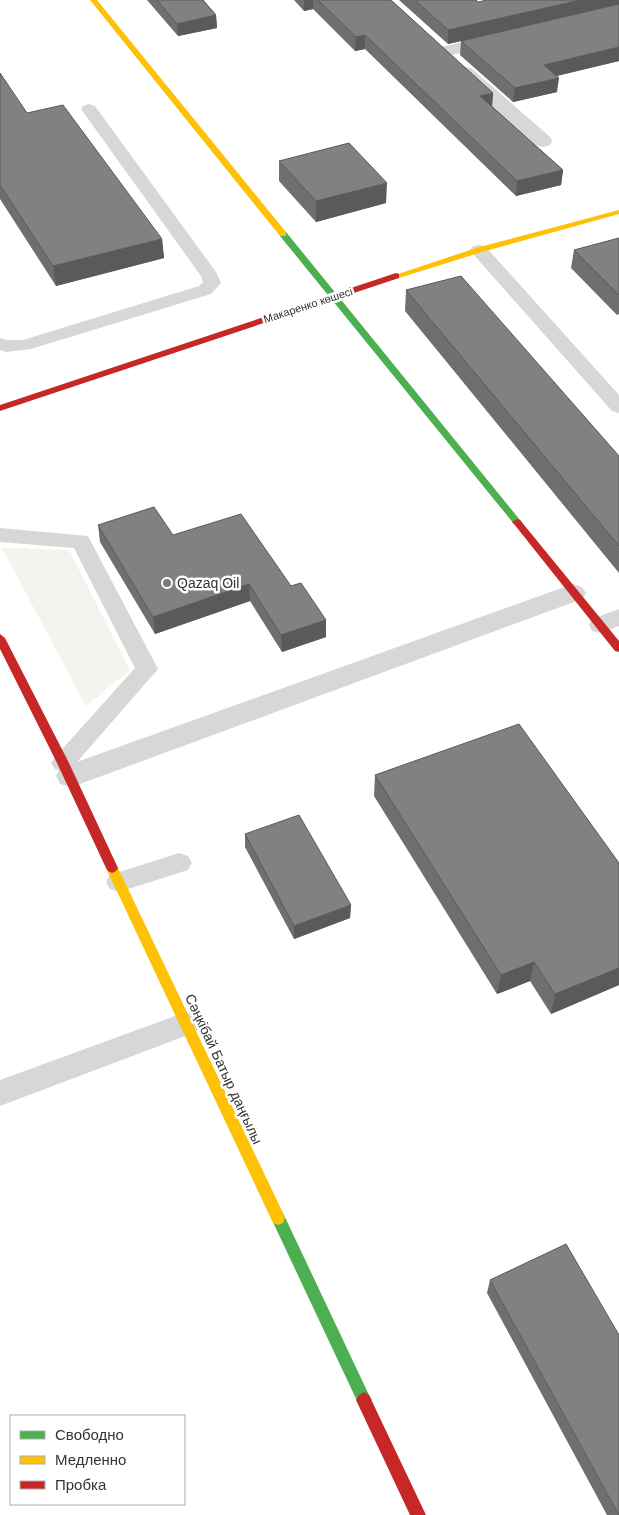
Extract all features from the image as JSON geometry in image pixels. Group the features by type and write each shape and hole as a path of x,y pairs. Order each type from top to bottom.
{"street":[{"path":"93,0 573,592 610,621 619,648"},
{"path":"442,52 517,34"},
{"path":"428,39 543,141"},
{"name":"Макаренко көшесі","path":"0,408 332,296 479,250 619,212"},
{"path":"66,770 573,592"},
{"name":"Сәңкібай Батыр даңғылы","path":"0,638 66,770 418,1515"}],"lane":[{"path":"0,344 6,346 24,345 205,290 212,284 210,276 89,109"},
{"path":"479,250 619,407"},
{"path":"0,535 81,541 148,669 66,770"},
{"path":"119,882 179,862"},
{"path":"0,1093 186,1024"}],"shaded area":[{"path":"2,548 69,550 130,670 86,706"}],"building":[{"path":"157,0 203,0 216,15 177,24"},
{"path":"318,0 391,0 493,93 480,96 563,170 517,181 365,35 356,37"},
{"path":"415,0 476,0 478,2 487,0 581,0 448,30"},
{"path":"619,4 619,47 544,65 559,78 515,88 461,41"},
{"path":"0,73 27,113 63,105 162,239 53,266 0,185"},
{"path":"349,143 387,183 316,201 279,161"},
{"path":"619,238 619,295 574,250"},
{"path":"461,276 619,456 619,546 406,290"},
{"path":"154,507 173,535 241,514 291,586 301,583 326,620 281,635 249,584 153,617 98,525"},
{"path":"519,724 619,863 619,968 555,994 534,962 501,975 375,775"},
{"path":"299,815 351,905 294,926 245,834"},
{"path":"566,1244 619,1335 619,1515 490,1280"}],"traffic: fast":[{"path":"283,234 517,522"},
{"path":"278,1218 364,1400"}],"traffic: slow":[{"path":"93,0 283,234"},
{"path":"396,276 479,250 619,212"},
{"path":"112,868 278,1218"}],"traffic: jam":[{"path":"0,408 396,276"},
{"path":"517,522 619,648"},
{"path":"0,638 63,763 112,868"},
{"path":"364,1400 418,1515"}],"place":[{"name":"Qazaq Oil","path":"167,583"}]}
